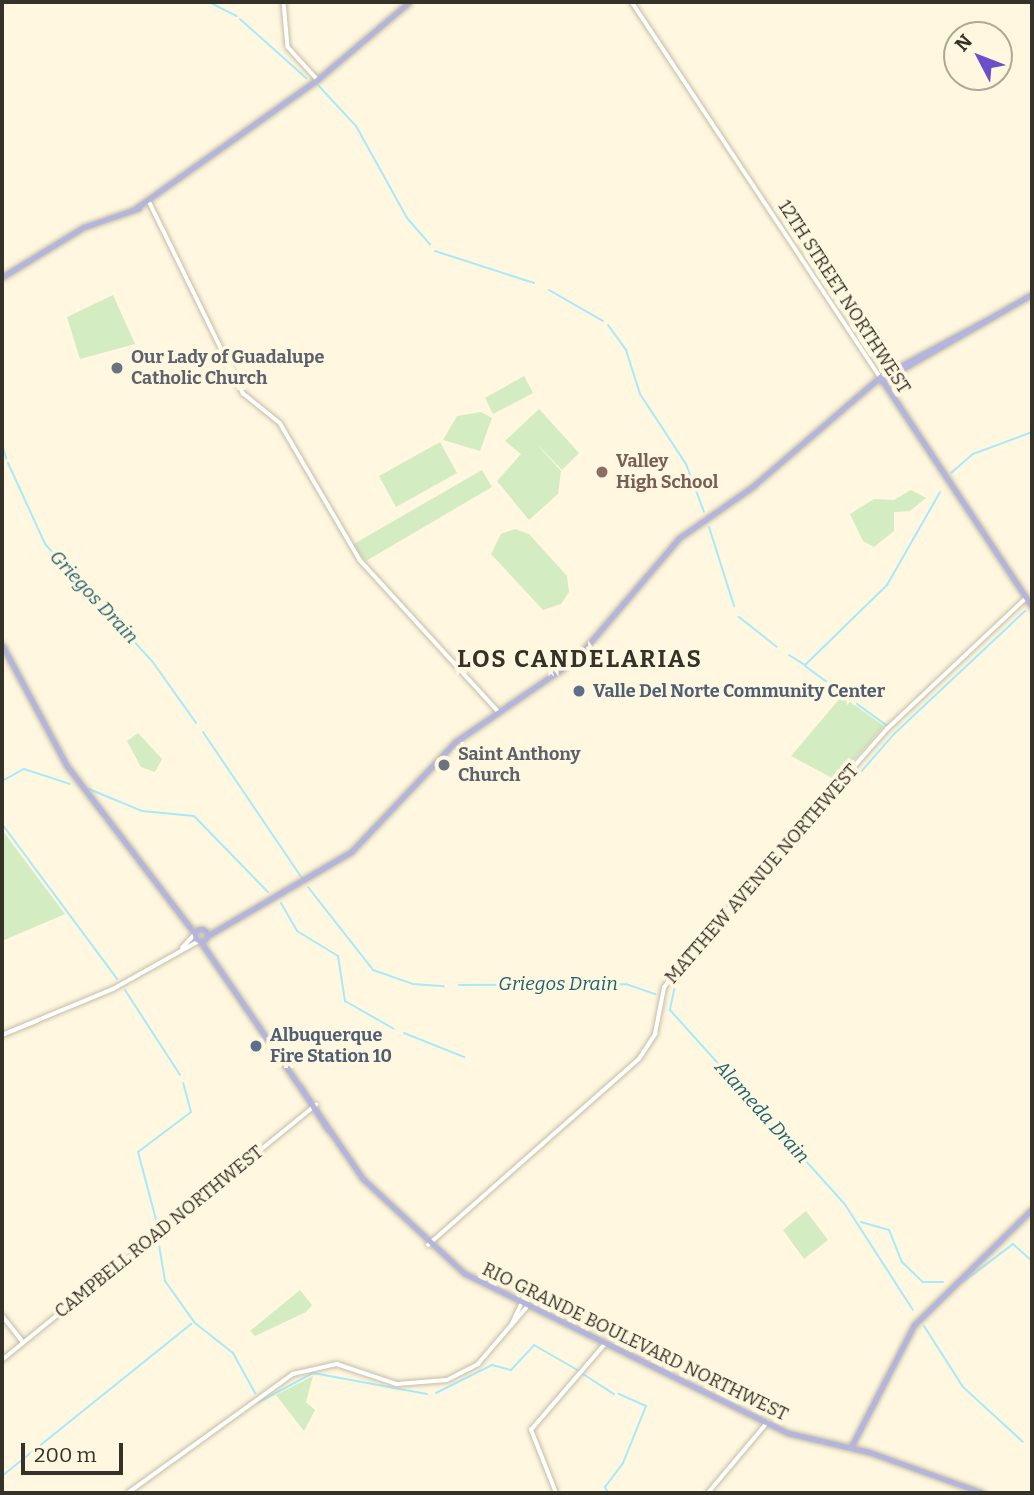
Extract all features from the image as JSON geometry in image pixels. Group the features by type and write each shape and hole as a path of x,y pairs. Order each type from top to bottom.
{"main road":[{"path":"2,277 84,227 149,202 174,181 317,79 409,2"},
{"path":"195,934 219,927 343,859 443,753 498,711 558,674 675,541 881,380 1032,294"},
{"name":"12TH STREET NORTHWEST","path":"881,380 1032,607"},
{"path":"2,645 67,766 186,918 200,941 212,952"},
{"path":"186,918 204,933 212,952"},
{"path":"200,941 204,933"},
{"name":"RIO GRANDE BOULEVARD NORTHWEST","path":"212,952 328,1130 372,1190 428,1245 524,1306 767,1423 851,1447 982,1493"},
{"path":"851,1447 914,1325 923,1313 1032,1209"}],"street":[{"path":"284,2 288,47 317,79"},
{"name":"12TH STREET NORTHWEST","path":"632,2 881,380"},
{"path":"149,202 243,393 280,423 360,560 498,711"},
{"name":"MATTHEW AVENUE NORTHWEST","path":"428,1245 639,1059 655,1034 664,988 677,968 887,729 1026,598"},
{"path":"181,948 195,934"},
{"path":"2,1035 113,989 181,948 200,941"},
{"name":"CAMPBELL ROAD NORTHWEST","path":"2,1360 314,1107"},
{"path":"128,1493 258,1396 316,1366 351,1366 397,1384 434,1384 473,1367 510,1328 524,1306"},
{"path":"2,1315 23,1342"},
{"path":"556,1493 531,1430 604,1345"},
{"path":"708,1493 767,1423"}],"green space":[{"path":"113,295 135,344 80,359 67,317"},
{"path":"524,376 533,393 493,414 485,398"},
{"path":"539,409 579,453 562,470 534,441 561,471 558,494 529,520 497,481 521,454 505,441"},
{"path":"481,412 492,418 480,451 443,440 457,416"},
{"path":"440,442 457,473 396,507 379,476"},
{"path":"482,470 492,487 366,561 352,545"},
{"path":"911,490 926,498 910,511 894,512 894,531 874,547 863,541 850,514 874,499 894,500"},
{"path":"515,529 529,534 567,576 569,592 561,604 543,610 491,554 501,534"},
{"path":"842,696 884,726 836,780 791,756"},
{"path":"138,733 162,759 155,772 141,767 127,741"},
{"path":"2,830 65,914 2,941"},
{"path":"806,1211 828,1240 804,1259 783,1230"},
{"path":"300,1290 312,1305 306,1312 255,1336 250,1331"},
{"path":"313,1376 306,1402 315,1410 304,1431 276,1395"}],"waterway":[{"path":"209,2 237,16"},
{"path":"240,19 306,78"},
{"path":"318,85 356,126 407,218 430,244"},
{"path":"435,251 534,283"},
{"path":"549,290 603,321"},
{"path":"608,325 626,350 640,394 686,464 704,512"},
{"path":"951,473 973,454 1032,432"},
{"name":"Griegos Drain","path":"2,443 6,458"},
{"name":"Griegos Drain","path":"8,463 45,544 152,661 196,723"},
{"path":"789,655 805,665 887,585 940,492"},
{"path":"709,527 734,606"},
{"name":"Alameda Drain","path":"740,910 894,734 1025,611"},
{"path":"739,617 777,647"},
{"path":"805,666 886,725"},
{"name":"Griegos Drain","path":"203,732 302,878"},
{"path":"2,781 24,769 70,784"},
{"path":"89,789 142,811 194,816 268,892"},
{"path":"2,824 117,979"},
{"name":"Griegos Drain","path":"308,887 373,970 413,984 444,986"},
{"path":"281,903 297,931 338,956 345,1001 394,1029"},
{"name":"Alameda Drain","path":"731,921 676,981 670,1010 844,1203 913,1310"},
{"name":"Griegos Drain","path":"459,985 626,984 655,994"},
{"path":"125,990 180,1075"},
{"path":"404,1033 464,1057"},
{"path":"158,1227 138,1152 191,1112 183,1083"},
{"path":"861,1222 889,1230 902,1262 923,1282 943,1282"},
{"path":"158,1239 165,1281 195,1323 233,1353 255,1393"},
{"path":"963,1282 1013,1244 1032,1261"},
{"path":"2,1476 191,1324"},
{"name":"Alameda Drain","path":"924,1326 963,1387 1023,1442"},
{"path":"436,1393 492,1365 511,1370 534,1345 579,1371"},
{"path":"259,1402 313,1373 427,1394"},
{"path":"583,1374 614,1394"},
{"path":"608,1493 605,1487 623,1463 646,1406 619,1394"}],"place":[{"name":"Our Lady of Guadalupe Catholic Church","path":"117,368"},
{"name":"Valley High School","path":"602,472"},
{"name":"Valle Del Norte Community Center","path":"579,691"},
{"name":"Saint Anthony Church","path":"444,765"},
{"name":"Albuquerque Fire Station 10","path":"256,1046"}],"district":[{"name":"LOS CANDELARIAS","path":"580,660"}]}
